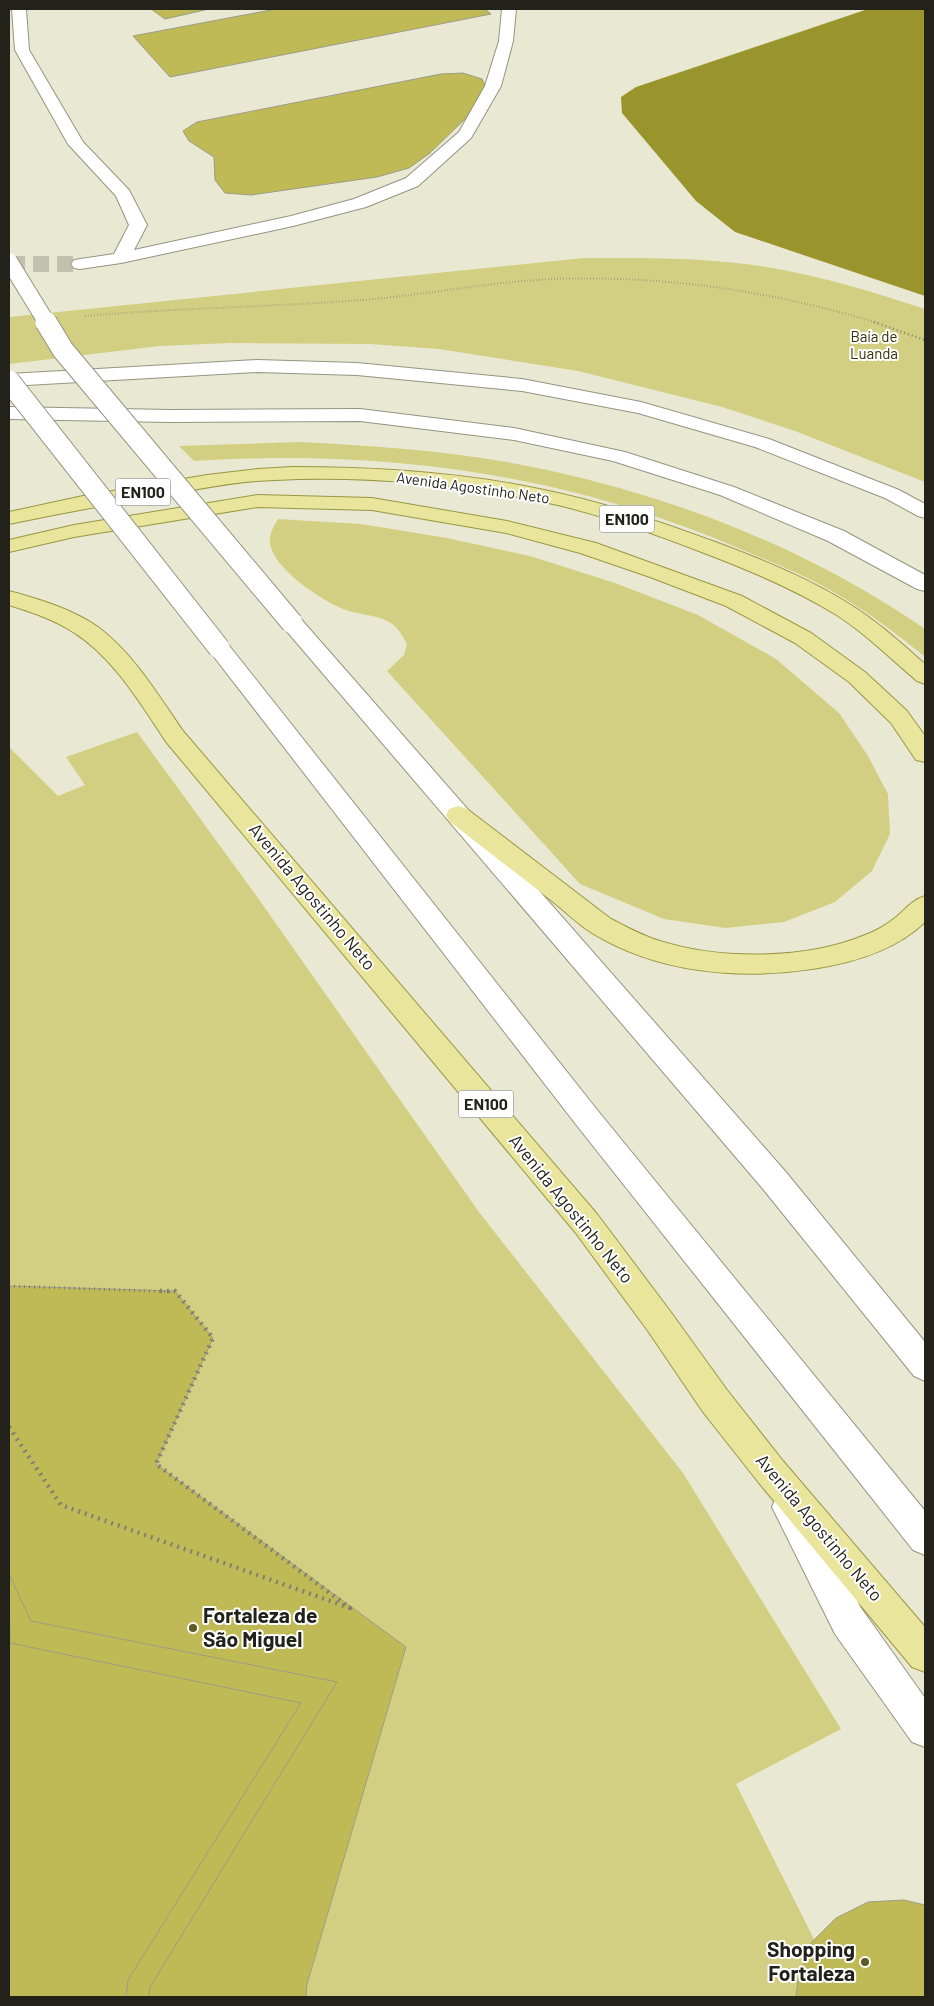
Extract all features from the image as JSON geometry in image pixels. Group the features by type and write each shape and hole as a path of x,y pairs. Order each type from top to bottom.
{"main road":[{"name":"Avenida Agostinho Neto","path":"9,518 47,508 239,476 290,473 372,475 440,481 525,492 598,510 645,525 723,552 775,574 831,602 878,635 925,676"},
{"path":"9,546 74,531 257,501 295,500 372,504 507,527 588,548 675,578 734,601 803,638 856,677 899,716 925,754"},
{"name":"Avenida Agostinho Neto","path":"9,598 29,604 80,627 98,639 124,665 175,737 586,1223 659,1321 715,1401 925,1654"},
{"path":"458,815 602,926 640,944 682,958 734,964 762,964 792,963 840,954 883,940 912,922 925,906"}],"street":[{"path":"20,9 22,50 76,144 123,194 138,225 121,258"},
{"path":"80,264 121,258 293,221 360,203 412,182 465,135 493,86 506,41 510,9"},
{"path":"9,261 63,350 292,623 768,1173 925,1366"},
{"path":"9,380 257,366 357,369 522,385 641,408 762,443 892,494 925,512"},
{"path":"9,380 582,1111 925,1538"},
{"path":"9,413 170,416 360,415 514,434 618,456 727,491 836,536 925,584"},
{"path":"772,1472 848,1621 925,1729"}],"path":[{"path":"90,315 386,298 495,283 626,277 701,284 771,296 843,312 925,340"},
{"path":"9,1286 175,1291 213,1338 156,1464 350,1608 61,1505 9,1427"}],"green space":[{"name":"Baía de Luanda","path":"584,258 698,260 767,267 847,285 925,309 925,482 795,431 722,407 578,371 439,349 370,344 231,343 160,346 9,364 9,317"},
{"path":"299,442 455,454 516,464 597,482 696,512 791,552 837,575 882,601 925,629 925,657 871,616 813,581 672,522 606,501 539,484 403,463 334,459 264,458 194,461 179,446"},
{"path":"278,519 361,524 447,538 530,556 615,583 698,615 776,659 839,713 868,756 888,794 890,834 872,871 835,902 784,922 725,928 664,919 580,884 387,671 404,655 407,644 396,627 385,620 343,609 323,599 289,573 280,563 273,554 270,544 270,537"},
{"path":"137,732 253,891 479,1212 683,1473 841,1729 736,1784 843,1997 306,1997 307,1984 405,1647 156,1464 175,1291 9,1286 9,747 58,796 85,785 66,757"}],"shaded area":[{"path":"868,9 925,9 925,296 735,232 696,201 622,113 621,97 636,87"}],"building":[{"path":"151,9 209,9 165,19"},
{"path":"276,9 485,9 491,14 170,77 133,36"},
{"path":"463,73 482,79 486,87 472,112 430,153 409,168 377,177 251,195 225,193 215,180 214,157 189,141 183,131 197,122 441,74"},
{"name":"Fortaleza de São Miguel","path":"9,1286 175,1291 213,1338 156,1464 406,1647 307,1984 306,1997 9,1997"},
{"path":"9,1574 31,1621 337,1682 150,1987 149,1997 126,1997 128,1980 301,1703 10,1643"},
{"name":"Shopping Fortaleza","path":"904,1900 925,1905 925,1997 796,1997 798,1980 811,1943 836,1918 868,1902"}],"tunnel":[{"path":"9,264 80,264"}],"place":[{"name":"Fortaleza de São Miguel","path":"193,1628"},
{"name":"Shopping Fortaleza","path":"865,1962"}]}
